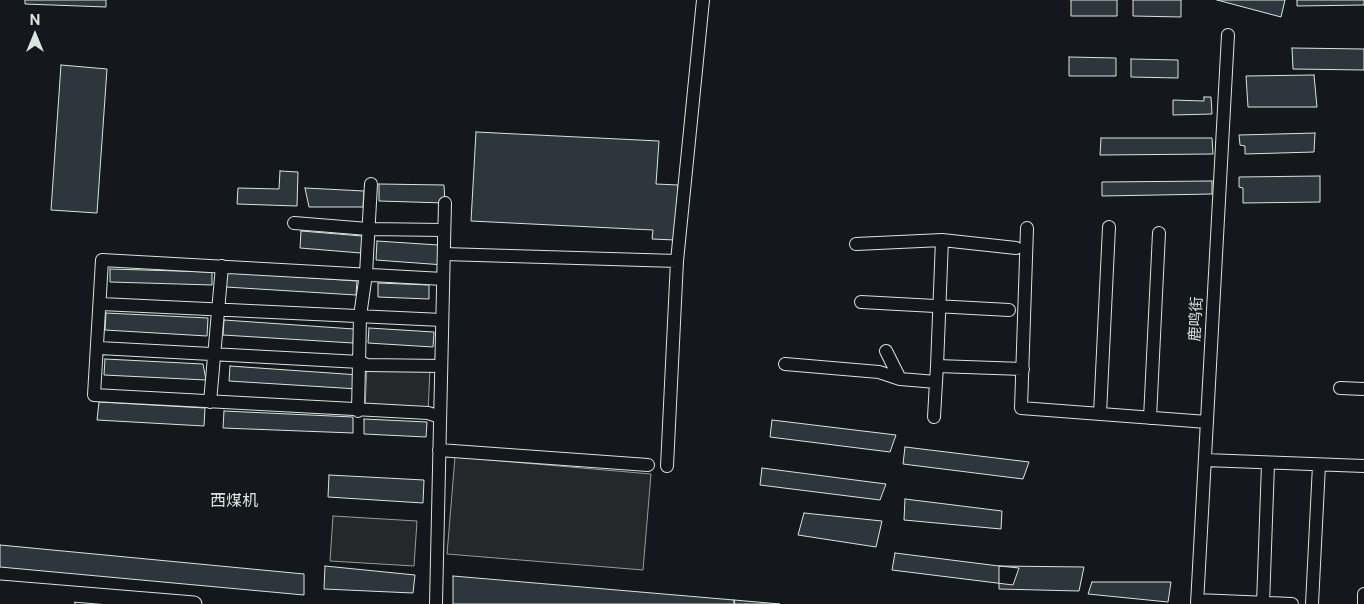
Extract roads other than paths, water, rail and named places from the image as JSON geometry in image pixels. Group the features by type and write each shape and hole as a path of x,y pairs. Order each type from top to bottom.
{"main road":[{"path":"0,588 194,604"},
{"path":"0,599 67,604"}],"street":[{"path":"666,466 677,261 703,0"},
{"name":"鹿鸣街","path":"1197,602 1228,35"},
{"path":"358,411 360,316 366,274 371,184"},
{"path":"436,604 445,203"},
{"path":"294,223 368,229 444,230 444,249"},
{"path":"1100,414 1109,227"},
{"path":"1027,228 1021,408 1207,422"},
{"path":"1150,418 1159,233"},
{"path":"934,417 942,240"},
{"path":"856,244 942,240 1016,248"},
{"path":"444,249 677,261"},
{"path":"440,417 428,413 358,411 94,395 99,348 102,260 443,278"},
{"path":"210,402 213,354 220,310 222,266"},
{"path":"861,302 939,308 1009,310"},
{"path":"101,304 442,320"},
{"path":"99,348 360,362 367,365 441,366"},
{"path":"886,351 900,379"},
{"path":"785,364 880,372 900,379 936,382"},
{"path":"937,366 1022,369"},
{"path":"1340,388 1364,389"},
{"path":"439,450 648,465"},
{"path":"1205,460 1268,464 1364,466"},
{"path":"1263,603 1268,464"},
{"path":"1312,604 1319,465"},
{"path":"1364,594 1364,604"},
{"path":"1197,602 1292,604"}],"district":[{"name":"西煤机","path":"234,501"}]}
